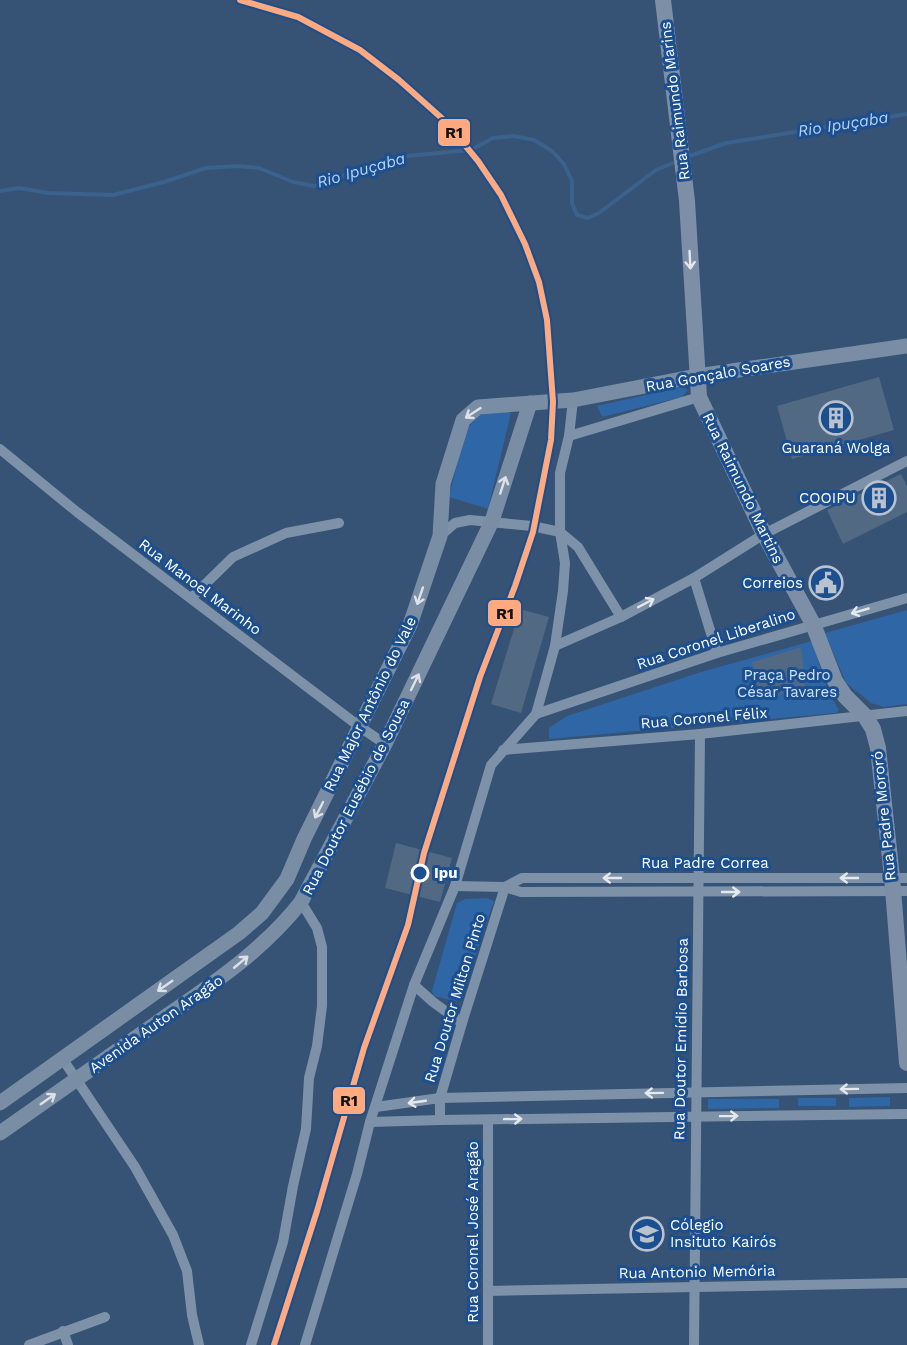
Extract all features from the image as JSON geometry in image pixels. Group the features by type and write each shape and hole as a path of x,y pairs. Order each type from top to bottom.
{"main road":[{"name":"Rua Raimundo Marins","path":"663,0 687,201"},
{"name":"Rua Raimundo Martins","path":"687,201 699,397 764,534 813,624 835,681 845,696 865,716"},
{"name":"Rua Padre Mororó","path":"865,716 873,729 878,748 899,884 907,1063"}],"street":[{"name":"Rua Gonçalo Soares","path":"530,403 573,400 697,376 907,346"},
{"name":"Rua Gonçalo Soares","path":"569,436 699,397"},
{"path":"305,1345 357,1174 370,1122 414,985 455,886 491,765 536,714 555,646 563,591 565,563 560,532 560,473 569,436 573,400"},
{"name":"Rua Doutor Eusébio de Sousa","path":"251,1345 283,1242 306,1129 309,1078 322,1006 322,947 317,928 301,902 385,744 492,521 530,403"},
{"name":"Rua Major Antônio do Vale","path":"287,879 304,839 410,624 440,536 443,484 463,420 478,407 530,403"},
{"name":"Rua Manoel Marinho","path":"0,449 77,512 360,728 385,744"},
{"path":"555,646 621,616 694,578 764,534 907,461"},
{"path":"440,536 455,523 470,520 492,521 560,532 578,547 621,616"},
{"path":"191,598 233,557 286,533 339,523"},
{"path":"694,578 717,653"},
{"name":"Rua Coronel Liberalino","path":"536,714 717,653 907,598"},
{"name":"Rua Coronel Félix","path":"503,750 700,734 907,711"},
{"name":"Rua Doutor Emídio Barbosa","path":"694,1345 700,734"},
{"name":"Rua Padre Correa","path":"506,887 522,878 698,878 899,884"},
{"name":"Avenida Auton Aragão","path":"0,1103 239,933 262,913 287,879"},
{"name":"Rua Padre Correa","path":"455,886 506,887 521,892 698,892 899,884"},
{"name":"Rua Doutor Milton Pinto","path":"440,1120 440,1098 506,887"},
{"name":"Avenida Auton Aragão","path":"0,1133 224,976 266,941 301,902"},
{"path":"414,985 462,1023"},
{"path":"62,1058 135,1167 173,1235 187,1271 192,1315 199,1345"},
{"path":"376,1107 440,1098 907,1088"},
{"path":"370,1122 907,1114"},
{"name":"Rua Coronel José Aragão","path":"488,1120 488,1345"},
{"name":"Rua Antonio Memória","path":"488,1291 907,1283"},
{"path":"29,1345 105,1317"},
{"path":"63,1331 68,1345"}],"green space":[{"path":"685,386 687,391 682,397 602,417 597,406"},
{"path":"502,410 511,413 488,509 449,497 465,431 479,415"},
{"path":"907,610 907,704 884,707 871,703 846,683 825,633"},
{"name":"Praça Pedro César Tavares","path":"812,641 829,694 839,710 836,713 549,739 549,728 567,716 701,672"},
{"path":"486,898 494,901 461,998 454,1001 434,996 432,991 457,903 465,899"},
{"path":"890,1097 890,1106 849,1107 849,1098"},
{"path":"798,1098 836,1098 836,1106 798,1106"},
{"path":"708,1099 779,1099 779,1108 708,1109"}],"building":[{"name":"Guaraná Wolga","path":"879,377 894,430 792,459 777,406"},
{"name":"COOIPU","path":"901,474 907,486 907,512 843,544 827,510"},
{"path":"520,609 549,617 521,713 491,704"},
{"path":"801,647 806,691 760,697 752,662"},
{"name":"Ipu","path":"396,843 452,858 440,902 385,888"}],"waterway":[{"name":"Rio Ipuçaba","path":"687,157 726,143 907,114"},
{"name":"Rio Ipuçaba","path":"0,191 19,188 48,193 113,195 206,168 238,166 259,168 293,182 314,186 328,183 355,170 407,156 471,150 493,138 514,136 534,140 552,151 564,164 572,181 572,203 577,215 588,218 599,213 656,170 678,161"}],"transit line":[{"name":"R1","path":"240,0 298,17 360,50 399,80 445,121 478,161 501,195 525,244 539,282 547,320 553,402 551,440 533,532 480,677 424,853 408,925 364,1048 317,1211 274,1345"}],"place":[{"name":"Guaraná Wolga","path":"836,418"},
{"name":"COOIPU","path":"879,498"},
{"name":"Correios","path":"826,583"},
{"name":"Ipu","path":"420,873"},
{"name":"Cólegio Insituto Kairós","path":"647,1234"}]}
